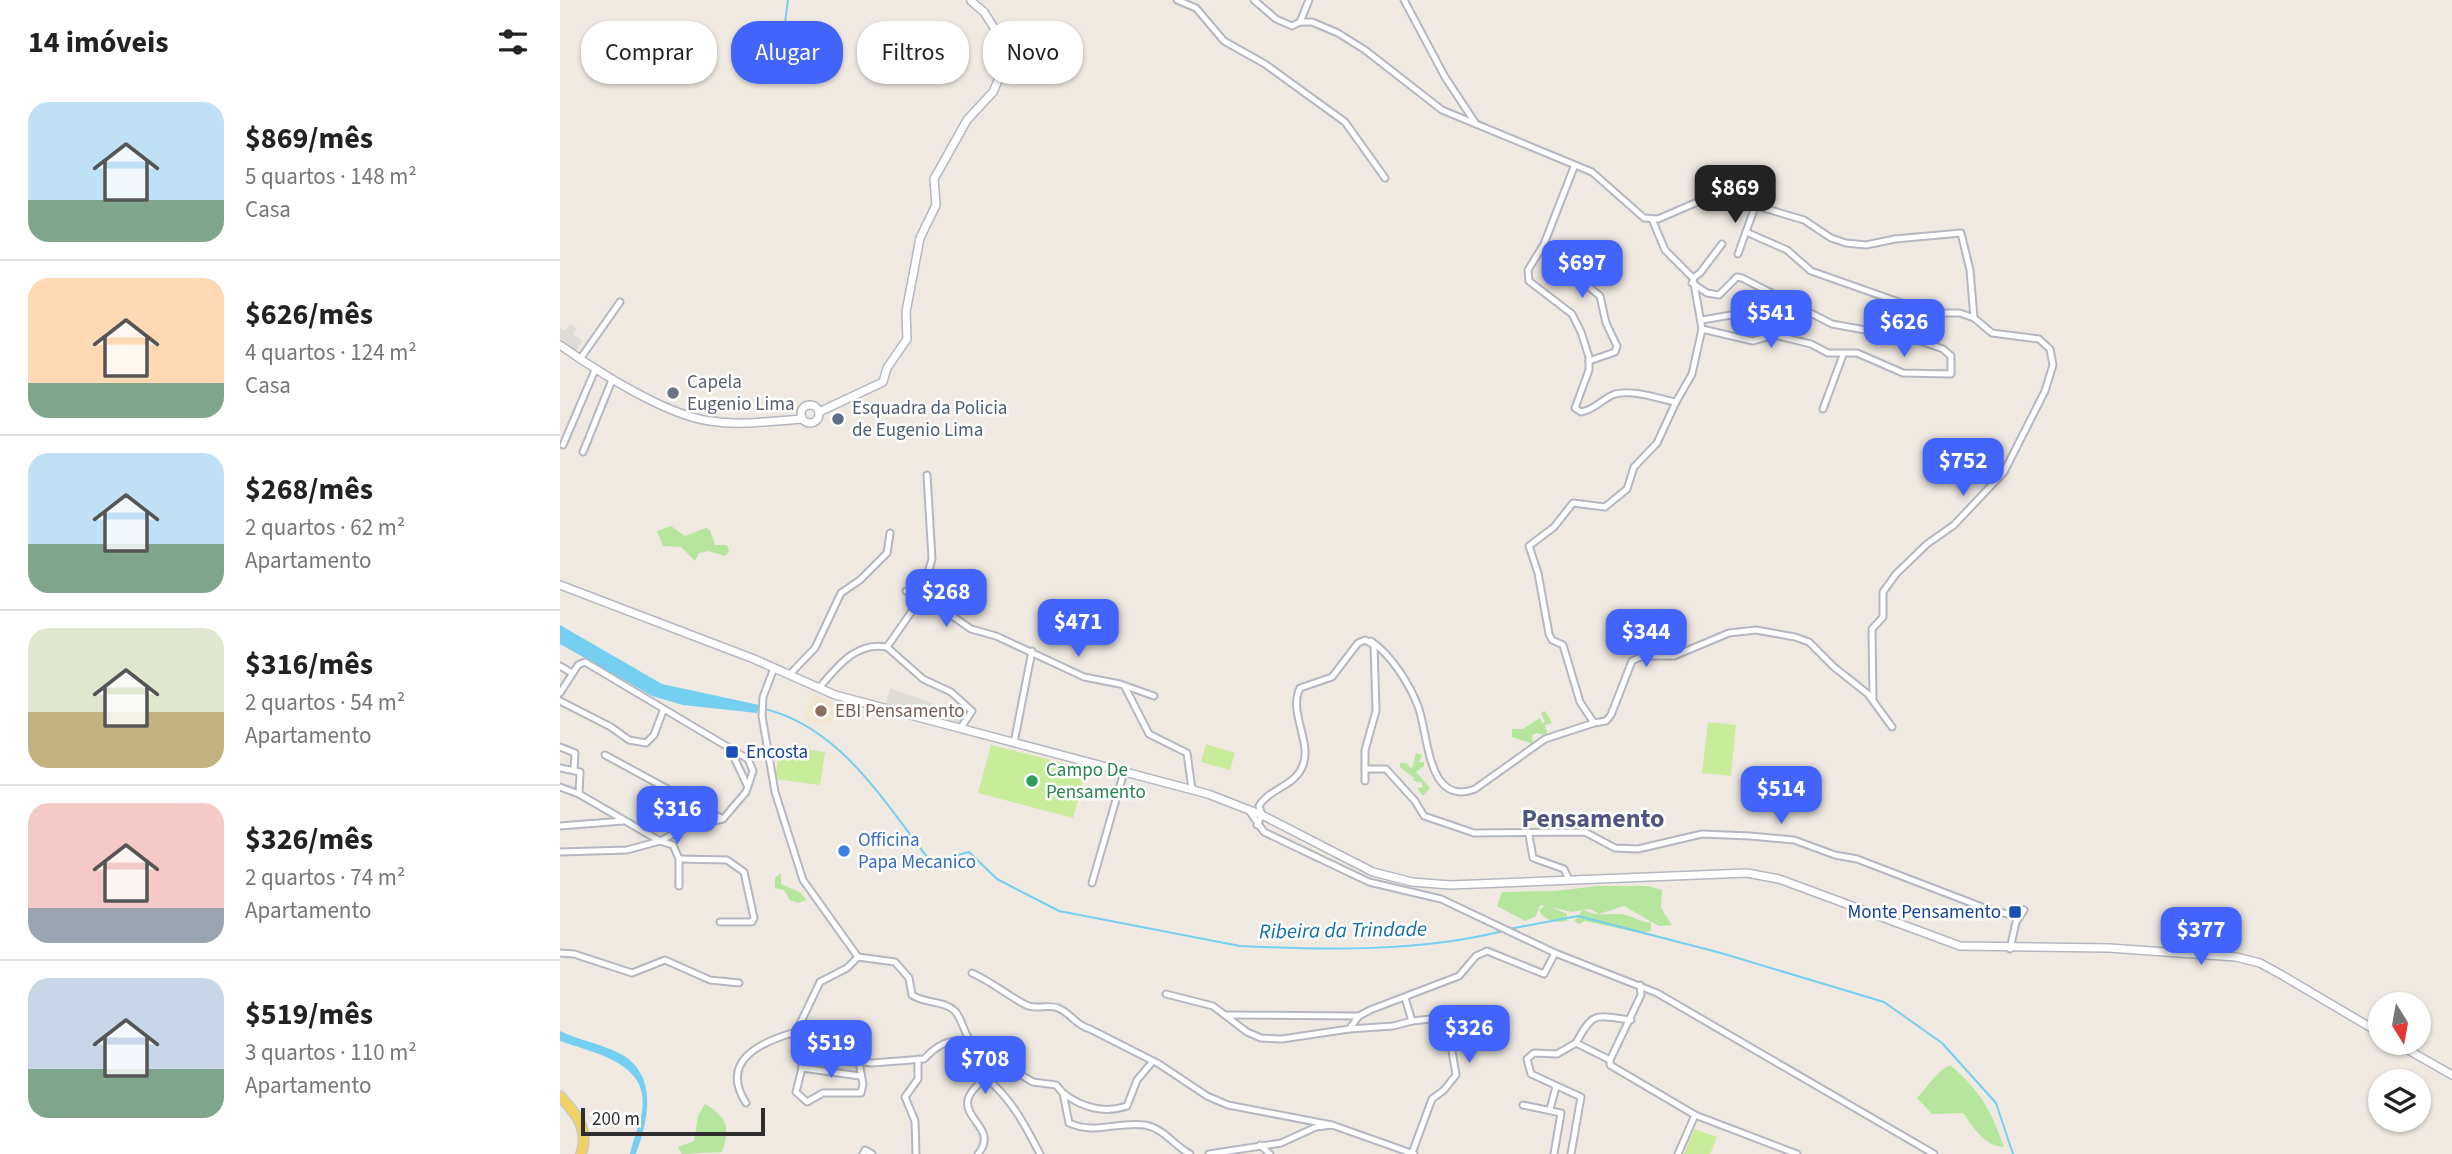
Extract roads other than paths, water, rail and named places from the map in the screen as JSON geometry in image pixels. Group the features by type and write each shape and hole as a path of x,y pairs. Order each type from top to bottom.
{"main road":[{"path":"560,1096 584,1127 585,1138 581,1154"}],"street":[{"path":"819,412 883,383 887,368 907,339 906,312 920,238 936,205 934,179 967,120 993,92 1010,53 984,12 972,0 965,0"},
{"path":"980,0 984,12"},
{"path":"1177,0 1196,8 1224,41 1265,64 1345,122 1385,178"},
{"path":"1254,0 1281,22 1292,26 1300,22 1312,22 1338,33 1365,50 1432,103 1477,127 1605,181 1644,218 1665,217 1679,207 1716,194 1804,220 1831,238 1846,243 1866,245 1961,233 1970,270 1974,318"},
{"path":"1300,22 1309,0"},
{"path":"1404,0 1445,77 1477,127"},
{"path":"1574,167 1544,244 1528,270 1529,281 1572,314 1581,332 1589,370 1575,408 1581,412 1591,411 1613,395 1623,393 1676,402"},
{"path":"1738,254 1756,204"},
{"path":"1652,219 1665,250 1707,293 1719,295 1737,277 1742,278 1832,324 1915,339 1943,349 1951,356 1951,374 1903,373 1857,353 1843,355 1774,335 1753,341 1702,329"},
{"path":"1746,232 1787,250 1811,271 1930,313 1961,313 1974,318 1992,333 2039,340 2050,349 2053,365 2045,391 2004,471 1954,525 1927,544 1896,574 1883,592 1882,617 1872,629 1873,699"},
{"path":"1544,244 1573,274 1600,296 1604,303 1605,323 1617,346 1615,352 1589,361"},
{"path":"1693,280 1722,244"},
{"path":"1594,723 1580,702 1563,645 1552,640 1549,634 1538,573 1529,546 1554,527 1573,503 1605,507 1618,498 1627,489 1639,458 1657,443 1692,374 1702,329 1693,280"},
{"path":"1702,320 1743,313 1763,316 1775,307 1779,296"},
{"path":"580,359 621,302"},
{"path":"1915,339 1924,335 1930,313"},
{"path":"560,345 612,380 701,420 745,424 802,419 813,423 819,418 816,407 807,406 802,410 802,419"},
{"path":"1823,409 1843,355"},
{"path":"563,445 595,370"},
{"path":"583,452 612,380"},
{"path":"887,647 921,598 932,559 926,475"},
{"path":"790,674 815,648 841,593 860,580 887,553 890,533"},
{"path":"560,585 790,674 818,688 1192,789 1262,815 1390,878 1450,885 1682,875 1765,876 1937,940 1960,946 2010,949 2109,948 2236,957 2260,963 2368,1026"},
{"path":"906,591 931,601 971,629 996,636 1084,677 1154,696"},
{"path":"1257,825 1262,815 1259,806 1262,800 1291,782 1302,770 1305,761 1297,705 1300,688 1332,677 1358,643 1371,641 1381,648 1418,705 1431,765 1441,783 1452,791 1464,793 1475,789 1545,739 1606,721 1611,715 1632,661 1637,657 1674,656 1729,633 1756,630 1809,642 1873,699 1892,727"},
{"path":"1365,781 1365,750 1376,711 1371,641"},
{"path":"818,688 855,651 875,644 887,647 923,679 951,692 972,711 962,726"},
{"path":"1014,743 1032,652"},
{"path":"560,693 572,673 585,662 753,765 746,792 723,819 687,827 660,841 627,850 560,852"},
{"path":"560,666 572,673"},
{"path":"774,668 763,697 762,716 775,792 792,854 803,880 829,912 846,945 858,957 895,961 909,978 912,995 924,1003 938,1003 956,1012 969,1041 972,1059 986,1078 998,1085 1009,1099 1040,1154"},
{"path":"1125,687 1149,734 1186,753 1192,789"},
{"path":"560,701 611,727 617,734 646,743 654,735 663,711"},
{"path":"560,747 575,753 574,769"},
{"path":"732,752 747,785"},
{"path":"605,755 723,819"},
{"path":"560,768 574,769 583,777 579,794"},
{"path":"1365,769 1386,769 1431,821 1474,833 1529,835 1585,832 1615,848 1638,849 1702,834 1794,840 1835,855 1857,859 1974,904 2008,914 2016,922"},
{"path":"1092,883 1124,772"},
{"path":"560,787 579,794 660,841 673,845 680,859 679,886"},
{"path":"1248,809 1264,832 1369,882 1441,899 1555,953 1640,985 1934,1154"},
{"path":"560,826 625,821"},
{"path":"1529,835 1533,858 1564,869 1569,880"},
{"path":"680,859 727,860 744,872 754,918 752,922 720,922"},
{"path":"2008,914 2024,910 2016,922 2010,949"},
{"path":"1225,1015 1359,1016 1459,975 1476,956 1487,951 1544,975 1555,953"},
{"path":"560,953 574,954 632,973 665,960 710,980 739,983"},
{"path":"746,1103 738,1090 736,1080 741,1062 764,1044 796,1032 820,982 847,968 858,957"},
{"path":"972,974 996,984 1027,1006 1062,1009 1078,1026 1090,1029 1153,1061 1228,1105 1332,1125 1413,1154 1432,1099 1456,1075 1456,1061 1447,1021 1440,1018 1282,1039 1261,1038 1213,1006 1166,995"},
{"path":"1640,985 1641,995 1610,1060 1611,1065 1695,1115 1797,1154"},
{"path":"1405,998 1412,1021"},
{"path":"1349,1029 1359,1016"},
{"path":"1571,1154 1581,1097 1531,1074 1528,1057 1535,1053 1558,1054 1576,1043 1589,1019 1595,1017 1631,1020"},
{"path":"796,1032 802,1048 803,1068 796,1093 807,1102 823,1093 861,1093 863,1084 859,1062"},
{"path":"802,1048 833,1058 888,1063 924,1059 936,1046 952,1041 969,1041 974,1044 999,1041 1006,1046 1009,1068 1033,1082 1052,1082 1063,1093 1086,1106 1121,1108 1131,1100 1137,1080 1153,1061"},
{"path":"1576,1043 1610,1060"},
{"path":"2417,1055 2452,1075"},
{"path":"916,1154 915,1121 905,1097 918,1079 918,1059"},
{"path":"803,1068 860,1076"},
{"path":"978,1154 983,1148 984,1134 968,1112 967,1104 975,1087 986,1078"},
{"path":"1550,1109 1556,1087"},
{"path":"1063,1093 1069,1123 1095,1130 1144,1125 1166,1133 1190,1154"},
{"path":"1523,1105 1550,1109 1561,1114 1553,1154"},
{"path":"1678,1154 1695,1115"},
{"path":"1209,1154 1281,1143 1316,1127 1332,1125"},
{"path":"1260,1146 1270,1154"},
{"path":"863,1154 865,1150 872,1154"}],"water":[{"path":"560,625 662,684 759,705 757,713 683,705 652,696 560,644"},
{"path":"560,1031 617,1052 640,1071 645,1084 647,1112 636,1154 630,1154 642,1112 642,1095 638,1082 617,1062 560,1041"}],"waterway":[{"path":"785,21 788,0"},
{"name":"Ribeira da Trindade","path":"756,707 785,715 810,728 834,746 874,788 928,858 943,859 969,852 997,879 1059,911 1240,946 1373,948 1439,943 1503,931"},
{"name":"Ribeira da Trindade","path":"1509,929 1578,916 1721,953 1884,1002 1942,1043 1996,1103 2013,1154"}],"place":[{"name":"Capela Eugenio Lima","path":"673,393"},
{"name":"Esquadra da Policia de Eugenio Lima","path":"838,419"},
{"name":"EBI Pensamento","path":"821,711"},
{"name":"Encosta","path":"732,752"},
{"name":"Campo De Pensamento","path":"1032,781"},
{"name":"Officina Papa Mecanico","path":"844,851"},
{"name":"Monte Pensamento","path":"2015,912"}],"district":[{"name":"Pensamento","path":"1593,818"}]}
